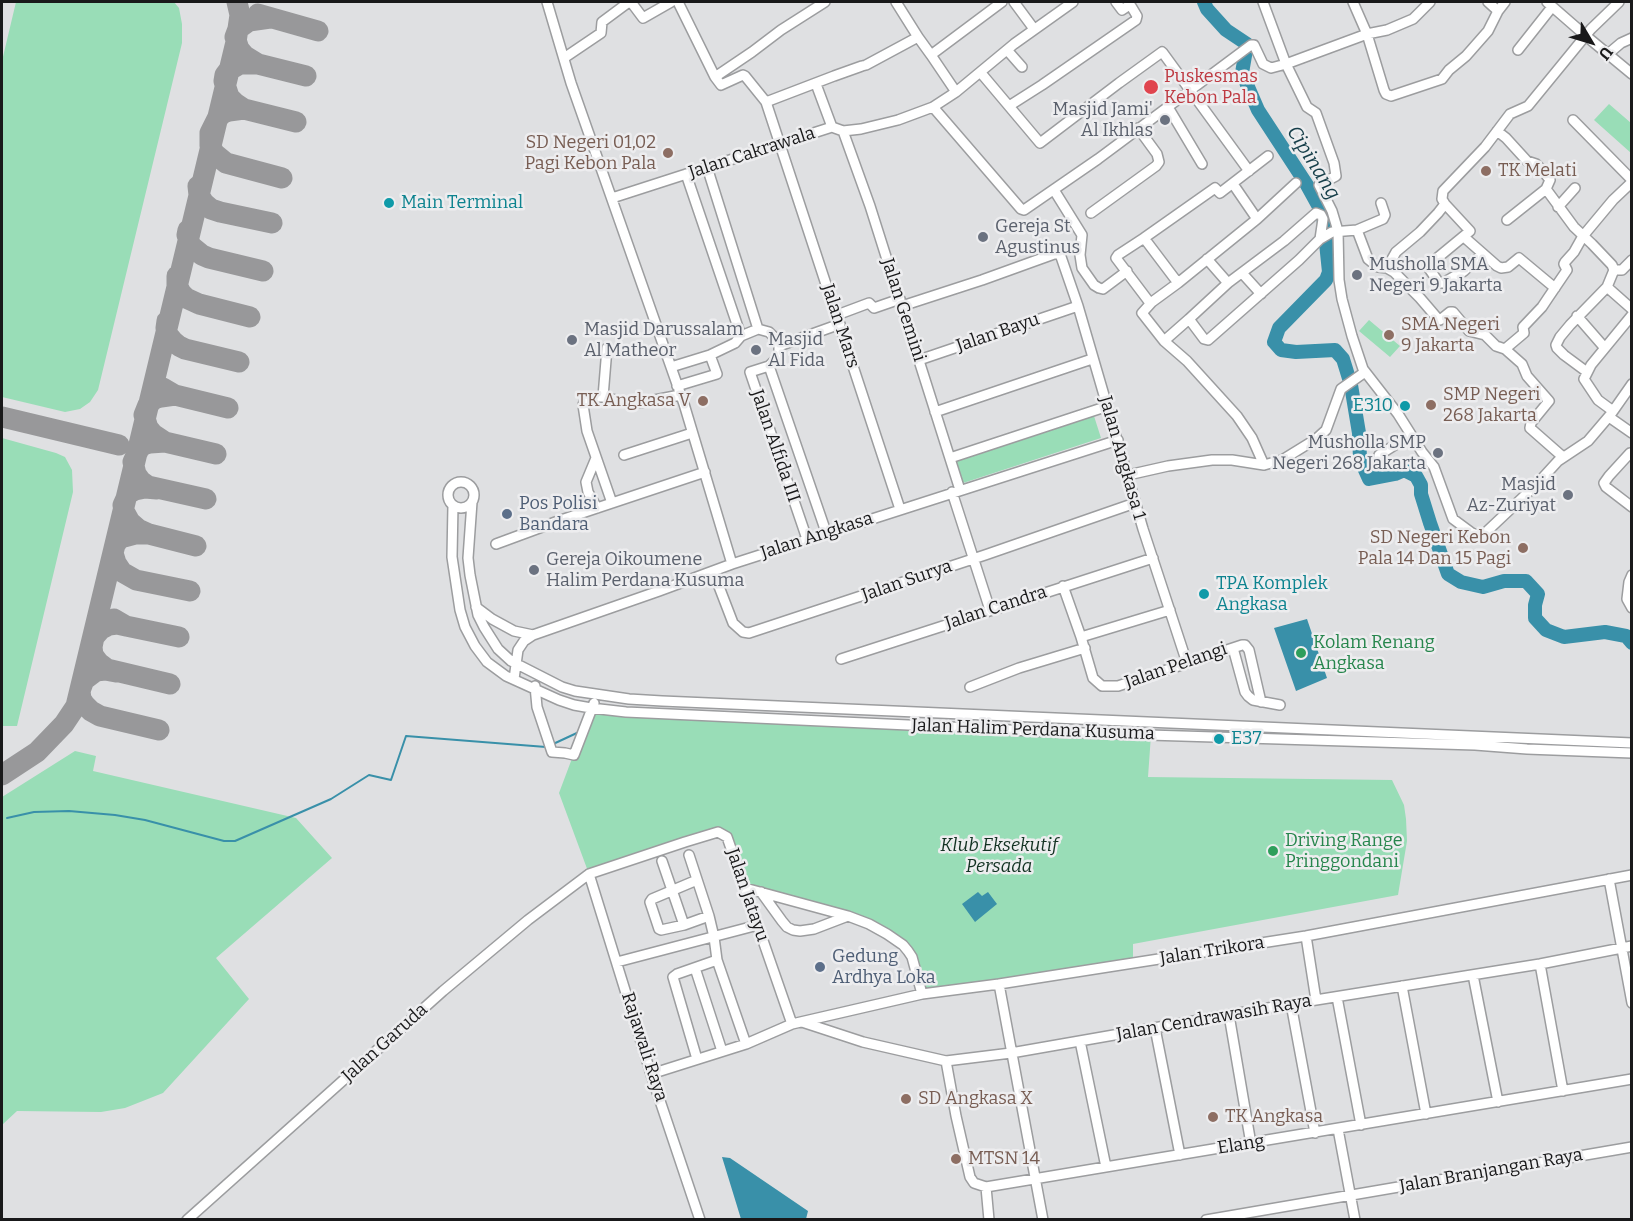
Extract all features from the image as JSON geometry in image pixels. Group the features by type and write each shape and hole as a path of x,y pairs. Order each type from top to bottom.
{"street":[{"path":"547,2 575,93 679,391 732,564"},
{"path":"564,58 601,33 602,22 630,2 643,18 670,2"},
{"path":"678,2 715,77 723,85 743,75 766,102 866,66 918,38"},
{"path":"715,77 825,2"},
{"path":"896,2 956,92"},
{"path":"931,55 1002,2"},
{"path":"1014,2 1034,29"},
{"name":"Jalan Cakrawala","path":"612,198 832,127 843,131 861,129 898,120 933,107 956,92 1034,29 1072,2"},
{"path":"1009,106 1136,20 1137,16 1131,6 1122,10 1116,2"},
{"path":"1263,2 1286,64 1307,107 1316,113 1334,163 1336,176 1319,185 1332,212 1342,299 1363,373 1398,414 1434,467 1453,519 1472,533 1483,535 1563,457 1588,441 1632,384"},
{"path":"1353,2 1367,34 1384,90 1391,96 1442,79 1488,31 1505,2"},
{"path":"933,107 1024,210 1098,159 1251,45 1254,45 1261,61 1268,68 1286,64 1413,19 1430,2"},
{"path":"1488,2 1498,11"},
{"path":"1482,254 1461,273 1443,283 1439,283 1428,267 1469,232 1469,229 1445,204 1441,194 1485,147 1510,114 1528,106 1591,29 1619,2"},
{"path":"1518,50 1550,4 1632,74"},
{"path":"1608,54 1621,43 1632,38"},
{"path":"1007,50 1022,67"},
{"path":"981,73 1041,143 1162,52 1249,171"},
{"path":"816,84 832,127"},
{"name":"Jalan Mars","path":"766,102 900,509"},
{"path":"1168,106 1202,164"},
{"path":"1505,349 1523,334 1522,327 1542,307 1567,270 1564,263 1574,252 1583,236 1632,181 1573,120"},
{"path":"1090,213 1159,162 1157,154 1138,128"},
{"name":"Jalan Gemini","path":"843,131 870,206 950,458 956,491 990,610"},
{"path":"1497,131 1527,161 1536,164 1550,181 1546,189 1507,220"},
{"path":"1150,303 1116,257 1215,188 1220,193 1268,156"},
{"path":"707,167 758,329"},
{"path":"686,174 741,336"},
{"path":"1264,465 1252,438 1237,416 1187,361 1164,341 1142,313 1150,303 1257,219 1296,183"},
{"path":"1233,184 1257,219"},
{"path":"1558,207 1575,188"},
{"path":"1546,189 1558,207 1612,265 1614,270 1607,287 1577,316 1556,345 1564,355 1587,372"},
{"path":"1054,190 1082,235 1080,255 1082,268 1094,285 1103,289 1127,271"},
{"path":"1189,319 1204,339 1208,340 1321,239 1335,232 1357,230 1383,219 1385,215 1381,203"},
{"path":"1387,268 1396,252 1420,232 1445,204"},
{"path":"1164,341 1228,283 1284,241 1316,213 1323,219 1321,239"},
{"path":"1357,230 1368,260 1378,267 1394,272 1439,320 1453,312 1469,331 1485,335 1521,364 1527,376 1549,401 1530,428 1563,457"},
{"path":"1464,237 1493,264 1501,268 1508,267 1519,258 1555,288"},
{"path":"1144,238 1178,283"},
{"name":"Jalan Angkasa 1","path":"901,303 1057,253 1060,254 1078,306 1135,503 1188,663"},
{"path":"1207,259 1228,283"},
{"path":"1614,270 1622,270 1632,260"},
{"path":"1242,273 1261,294"},
{"path":"1607,287 1632,309"},
{"path":"778,346 839,320 869,303 874,308 901,303"},
{"name":"Jalan Bayu","path":"919,360 1078,306"},
{"path":"1632,315 1604,348 1584,379 1611,414 1632,433"},
{"path":"1577,316 1604,348"},
{"path":"671,367 710,355 735,343 741,336 758,329 772,335 778,346 777,356 770,366 826,532"},
{"path":"603,397 607,348"},
{"path":"612,503 586,432 583,405 585,400 591,397 603,397 639,403 679,391 717,374 710,355"},
{"path":"935,412 1092,358"},
{"name":"Jalan Alfida III","path":"770,366 750,372 807,539"},
{"path":"1128,475 1168,465 1212,460 1232,460 1264,465 1282,460 1316,440 1326,430 1338,394 1344,386 1363,373"},
{"path":"950,458 1107,406"},
{"path":"624,455 692,433"},
{"path":"1379,455 1411,435"},
{"name":"Jalan Angkasa","path":"533,635 826,532 1118,440"},
{"path":"1631,453 1604,483 1632,507"},
{"path":"596,458 586,482 588,492 597,508"},
{"path":"496,544 705,472"},
{"path":"455,484 466,484 471,488 474,495 472,502 463,508 453,505 449,491 455,484"},
{"name":"Jalan Halim Perdana Kusuma","path":"472,502 468,558 478,615 493,642 515,664 575,691 662,701 1632,743"},
{"name":"Jalan Surya","path":"713,571 733,622 738,629 749,633 1135,503"},
{"name":"Jalan Halim Perdana Kusuma","path":"453,505 452,557 460,610 465,627 475,646 487,662 506,676 559,700 591,708 625,712 1043,732 1475,745 1632,753"},
{"name":"Jalan Candra","path":"841,659 1153,558"},
{"path":"1632,575 1627,599 1632,608"},
{"name":"Jalan Pelangi","path":"1063,586 1094,678 1102,686 1118,686 1140,680 1240,645 1247,647 1261,702"},
{"path":"476,607 514,631 533,635"},
{"path":"1081,637 1170,610"},
{"path":"514,679 518,650 524,640 533,635"},
{"path":"970,687 1084,648"},
{"path":"1233,648 1245,692 1250,698 1280,705"},
{"path":"1239,671 1253,669"},
{"path":"536,674 534,689 537,707 550,748 574,755 597,695"},
{"path":"539,715 553,682"},
{"name":"Jalan Jatayu","path":"589,874 720,832 727,837 796,1022"},
{"path":"689,855 709,916 717,960 746,1044"},
{"path":"662,861 684,925"},
{"name":"Rajawali Raya","path":"589,874 651,1074 700,1220"},
{"name":"Jalan Garuda","path":"187,1220 484,955 589,874"},
{"name":"Jalan Trikora","path":"651,1074 746,1044 796,1022 922,994 1306,936 1632,875"},
{"path":"1609,879 1632,1003"},
{"path":"697,880 652,899 650,902 660,930 709,916"},
{"path":"745,888 848,916 878,929 903,945 908,951 912,957 922,994"},
{"path":"761,892 787,927 793,930 814,928 848,916"},
{"path":"617,962 758,925"},
{"path":"1306,936 1316,1000"},
{"name":"Jalan Cendrawasih Raya","path":"796,1022 863,1042 946,1061 1011,1053 1291,1004 1540,964 1632,946"},
{"path":"697,1059 673,979 675,975 717,960"},
{"path":"1540,964 1563,1091"},
{"path":"695,968 722,1051"},
{"path":"1473,975 1498,1102"},
{"path":"999,984 1043,1220"},
{"path":"1402,986 1426,1114"},
{"path":"1337,997 1360,1125"},
{"path":"1291,1004 1316,1133"},
{"path":"1229,1015 1251,1144"},
{"path":"1155,1028 1180,1155"},
{"path":"1080,1041 1106,1167"},
{"path":"946,1061 970,1177 974,1183 986,1187 989,1220"},
{"name":"Elang","path":"986,1187 1632,1079"},
{"path":"1338,1129 1355,1220"},
{"name":"Jalan Branjangan Raya","path":"1206,1220 1632,1147"}],"green space":[{"path":"16,2 174,2 179,8 182,24 182,43 98,390 90,402 80,409 65,412 2,397 2,61"},
{"path":"1609,104 1631,123 1631,153 1594,120"},
{"path":"1369,320 1400,346 1390,357 1359,331"},
{"path":"1094,416 1101,438 960,484 953,462"},
{"path":"2,438 65,457 72,470 73,492 17,726 2,726"},
{"name":"Klub Eksekutif Persada","path":"591,708 1151,735 1148,777 1392,780 1404,805 1406,819 1407,841 1398,895 1133,944 1133,963 922,994 908,951 869,924 745,888 722,833 589,874 559,793"},
{"path":"75,751 96,756 93,771 296,818 332,858 216,958 249,999 163,1093 125,1108 101,1112 17,1111 2,1125 2,797"}],"water":[{"name":"Kolam Renang Angkasa","path":"1307,619 1327,678 1296,691 1274,628"},
{"path":"978,892 982,896 988,892 997,904 975,922 962,904"},
{"path":"722,1157 730,1158 808,1211 806,1219 741,1219"}],"waterway":[{"name":"Cipinang","path":"1204,2 1207,9 1226,30 1247,44 1242,73 1258,110 1307,185 1323,214 1329,272 1326,280 1279,328 1274,342 1281,350 1296,352 1335,350 1343,359 1351,385 1359,433 1360,459 1369,479 1404,470 1416,476 1421,485 1421,494 1448,574 1461,582 1483,587 1504,581 1526,581 1538,594 1535,618 1546,630 1564,637 1605,632 1626,636 1632,643"},
{"path":"551,745 579,732"},
{"path":"7,818 34,812 69,811 115,815 145,820 224,841 235,841 331,799 369,775 391,780 406,736 546,747"}],"taxiway":[{"path":"2,775 37,752 64,724 76,706 236,42 240,15 237,2"},
{"path":"258,14 318,31"},
{"path":"270,18 249,21 238,29 235,37 239,49 258,64 306,76"},
{"path":"258,64 240,64 228,71 224,81 229,97 244,109 296,122"},
{"path":"244,109 223,113 217,119 210,133 210,146 215,154 226,163 282,178"},
{"path":"198,186 199,195 211,209 272,223"},
{"path":"188,230 187,235 191,246 202,255 263,271"},
{"path":"177,276 177,285 186,298 199,304 250,317"},
{"path":"167,321 168,335 179,346 239,362"},
{"path":"163,388 175,395 228,408"},
{"path":"175,395 154,399 148,405 144,415 148,428 165,442 216,454"},
{"path":"2,417 119,445"},
{"path":"165,442 150,443 139,449 133,462 136,474 141,481 148,486 206,499"},
{"path":"157,489 145,488 128,494 123,505 130,522 149,534 196,546"},
{"path":"149,534 135,534 120,538 115,545 113,553 122,572 136,580 190,591"},
{"path":"114,619 126,626 179,637"},
{"path":"126,626 109,625 101,629 94,637 93,655 99,663 107,669 170,684"},
{"path":"116,672 96,671 84,680 80,691 85,705 100,716 159,730"}],"place":[{"name":"Puskesmas Kebon Pala","path":"1151,87"},
{"name":"Masjid Jami' Al Ikhlas","path":"1165,120"},
{"name":"SD Negeri 01,02 Pagi Kebon Pala","path":"668,153"},
{"name":"TK Melati","path":"1486,171"},
{"name":"Main Terminal","path":"389,203"},
{"name":"Gereja St Agustinus","path":"983,237"},
{"name":"Musholla SMA Negeri 9 Jakarta","path":"1357,275"},
{"name":"SMA Negeri 9 Jakarta","path":"1389,335"},
{"name":"Masjid Darussalam Al Matheor","path":"572,340"},
{"name":"Masjid Al Fida","path":"756,350"},
{"name":"TK Angkasa V","path":"703,401"},
{"name":"SMP Negeri 268 Jakarta","path":"1431,405"},
{"name":"E310","path":"1405,406"},
{"name":"Musholla SMP Negeri 268 Jakarta","path":"1438,453"},
{"name":"Masjid Az-Zuriyat","path":"1568,495"},
{"name":"Pos Polisi Bandara","path":"507,514"},
{"name":"SD Negeri Kebon Pala 14 Dan 15 Pagi","path":"1523,548"},
{"name":"Gereja Oikoumene Halim Perdana Kusuma","path":"534,570"},
{"name":"TPA Komplek Angkasa","path":"1204,594"},
{"name":"Kolam Renang Angkasa","path":"1301,653"},
{"name":"E37","path":"1219,739"},
{"name":"Driving Range Pringgondani","path":"1273,851"},
{"name":"Gedung Ardhya Loka","path":"820,967"},
{"name":"SD Angkasa X","path":"906,1099"},
{"name":"TK Angkasa","path":"1213,1117"},
{"name":"MTSN 14","path":"956,1159"}]}
